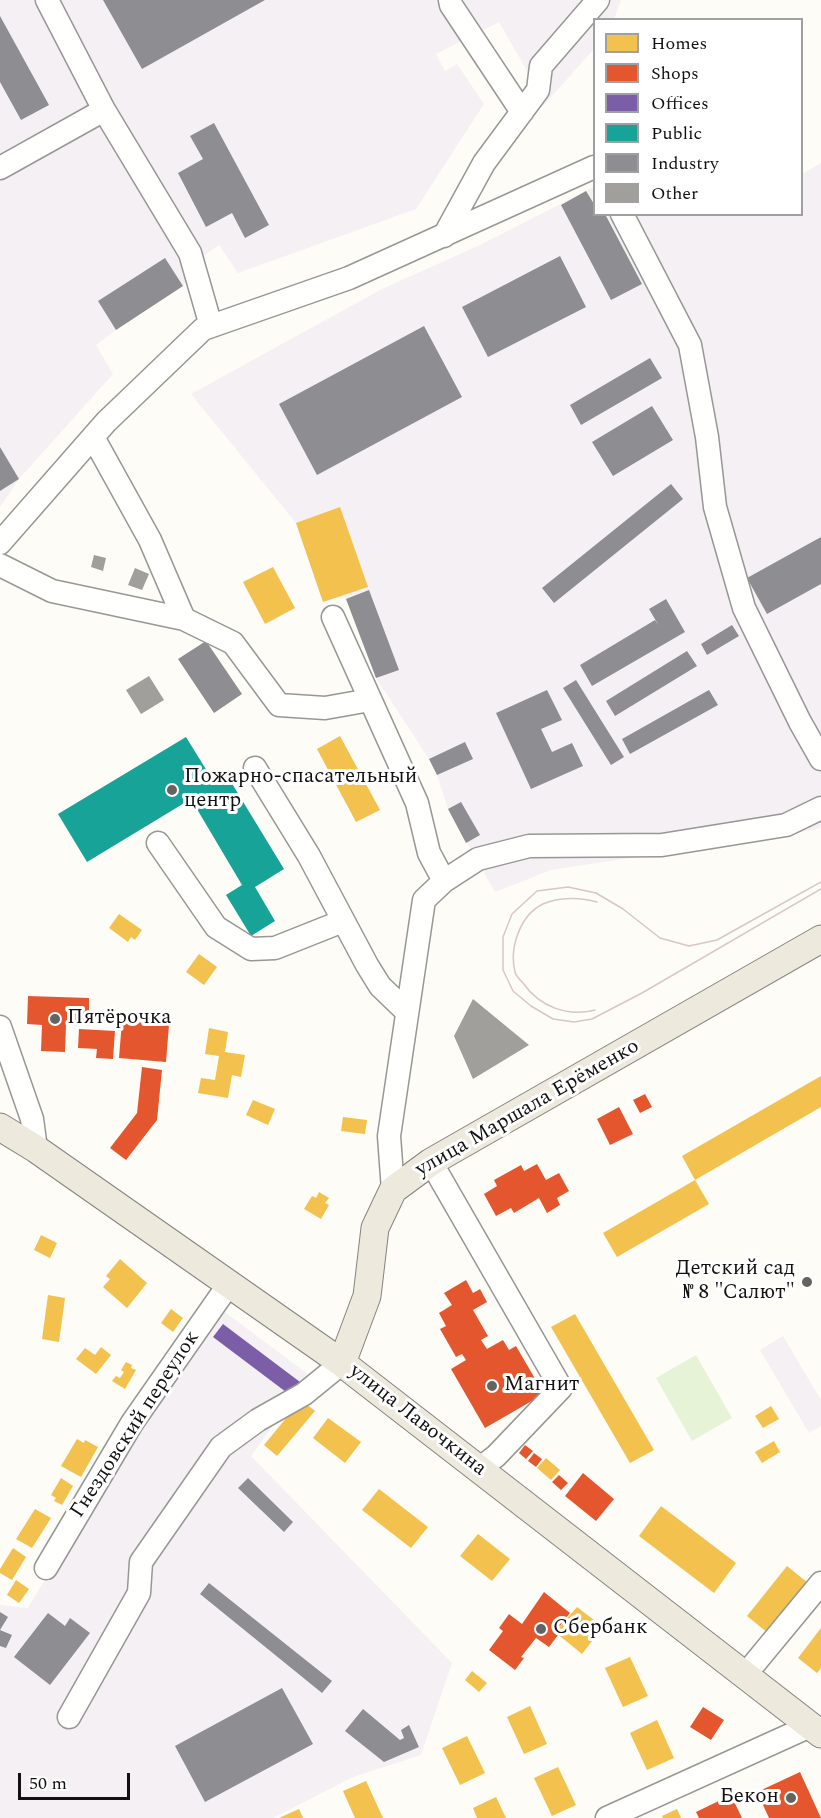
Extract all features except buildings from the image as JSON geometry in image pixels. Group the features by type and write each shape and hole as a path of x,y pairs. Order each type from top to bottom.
{"main road":[{"name":"улица Маршала Ерёменко","path":"342,1363 367,1296 375,1228 393,1190 431,1162 821,939"},
{"name":"улица Лавочкина","path":"0,1127 36,1149 342,1363 816,1730"}],"street":[{"path":"47,0 104,110 190,253 211,326"},
{"path":"450,0 451,5 522,112"},
{"path":"444,236 484,163 538,90 541,66 598,0"},
{"path":"0,168 104,110"},
{"path":"0,543 93,437 203,329 349,278 593,167"},
{"path":"623,216 690,345 707,437 715,507 744,608 800,722 821,759"},
{"path":"93,437 150,540 184,620"},
{"path":"0,565 52,591 184,620 233,643 279,705 325,708 370,700"},
{"path":"333,617 417,803 429,853 444,881"},
{"path":"255,768 309,856 380,986 407,1012"},
{"path":"393,1190 389,1136 424,900 444,881 478,859 529,846 662,845 786,825 821,808"},
{"path":"158,843 216,927 251,949 275,948 343,921"},
{"path":"0,1027 32,1119 36,1149"},
{"path":"431,1162 561,1389 496,1456 479,1469"},
{"name":"Гнездовский переулок","path":"46,1568 132,1423 229,1284"},
{"path":"69,1718 139,1593 141,1562 220,1447 258,1420 304,1394 342,1363"},
{"path":"745,1675 821,1583"},
{"path":"607,1818 816,1730"}],"shaded area":[{"path":"0,0 621,0 614,18 593,18 593,50 542,107 525,67 499,22 436,54 445,71 457,64 484,104 416,209 238,273 219,245 200,258 183,286 96,345 113,374 19,479 0,507"},
{"path":"821,163 821,827 814,830 551,870 495,892 448,809 429,759 376,678 346,599 343,595 323,602 296,523 191,394 382,289 480,245 593,188 593,216 803,216 803,173"},
{"path":"222,1310 309,1375 251,1456 452,1663 421,1755 353,1777 273,1818 0,1818 0,1605 28,1608 72,1534"},
{"path":"783,1336 821,1400 821,1426 809,1433 760,1350"}],"green space":[{"path":"696,1355 732,1418 692,1441 656,1378"}],"tram line":[{"path":"821,882 717,940 689,946 660,938 623,909 596,893 568,887 537,891 512,914 503,937 503,970 513,991 531,1006 553,1019 574,1022 592,1019 642,993 821,889"},
{"path":"595,1010 564,1011 537,998 516,975 514,953 522,924 535,909 543,904 570,898 597,902"}],"place":[{"name":"Пожарно-спасательный центр","path":"172,790"},
{"name":"Пятёрочка","path":"55,1019"},
{"name":"Детский сад № 8 \"Салют\"","path":"807,1282"},
{"name":"Магнит","path":"492,1386"},
{"name":"Сбербанк","path":"541,1629"},
{"name":"Бекон","path":"791,1798"}]}
